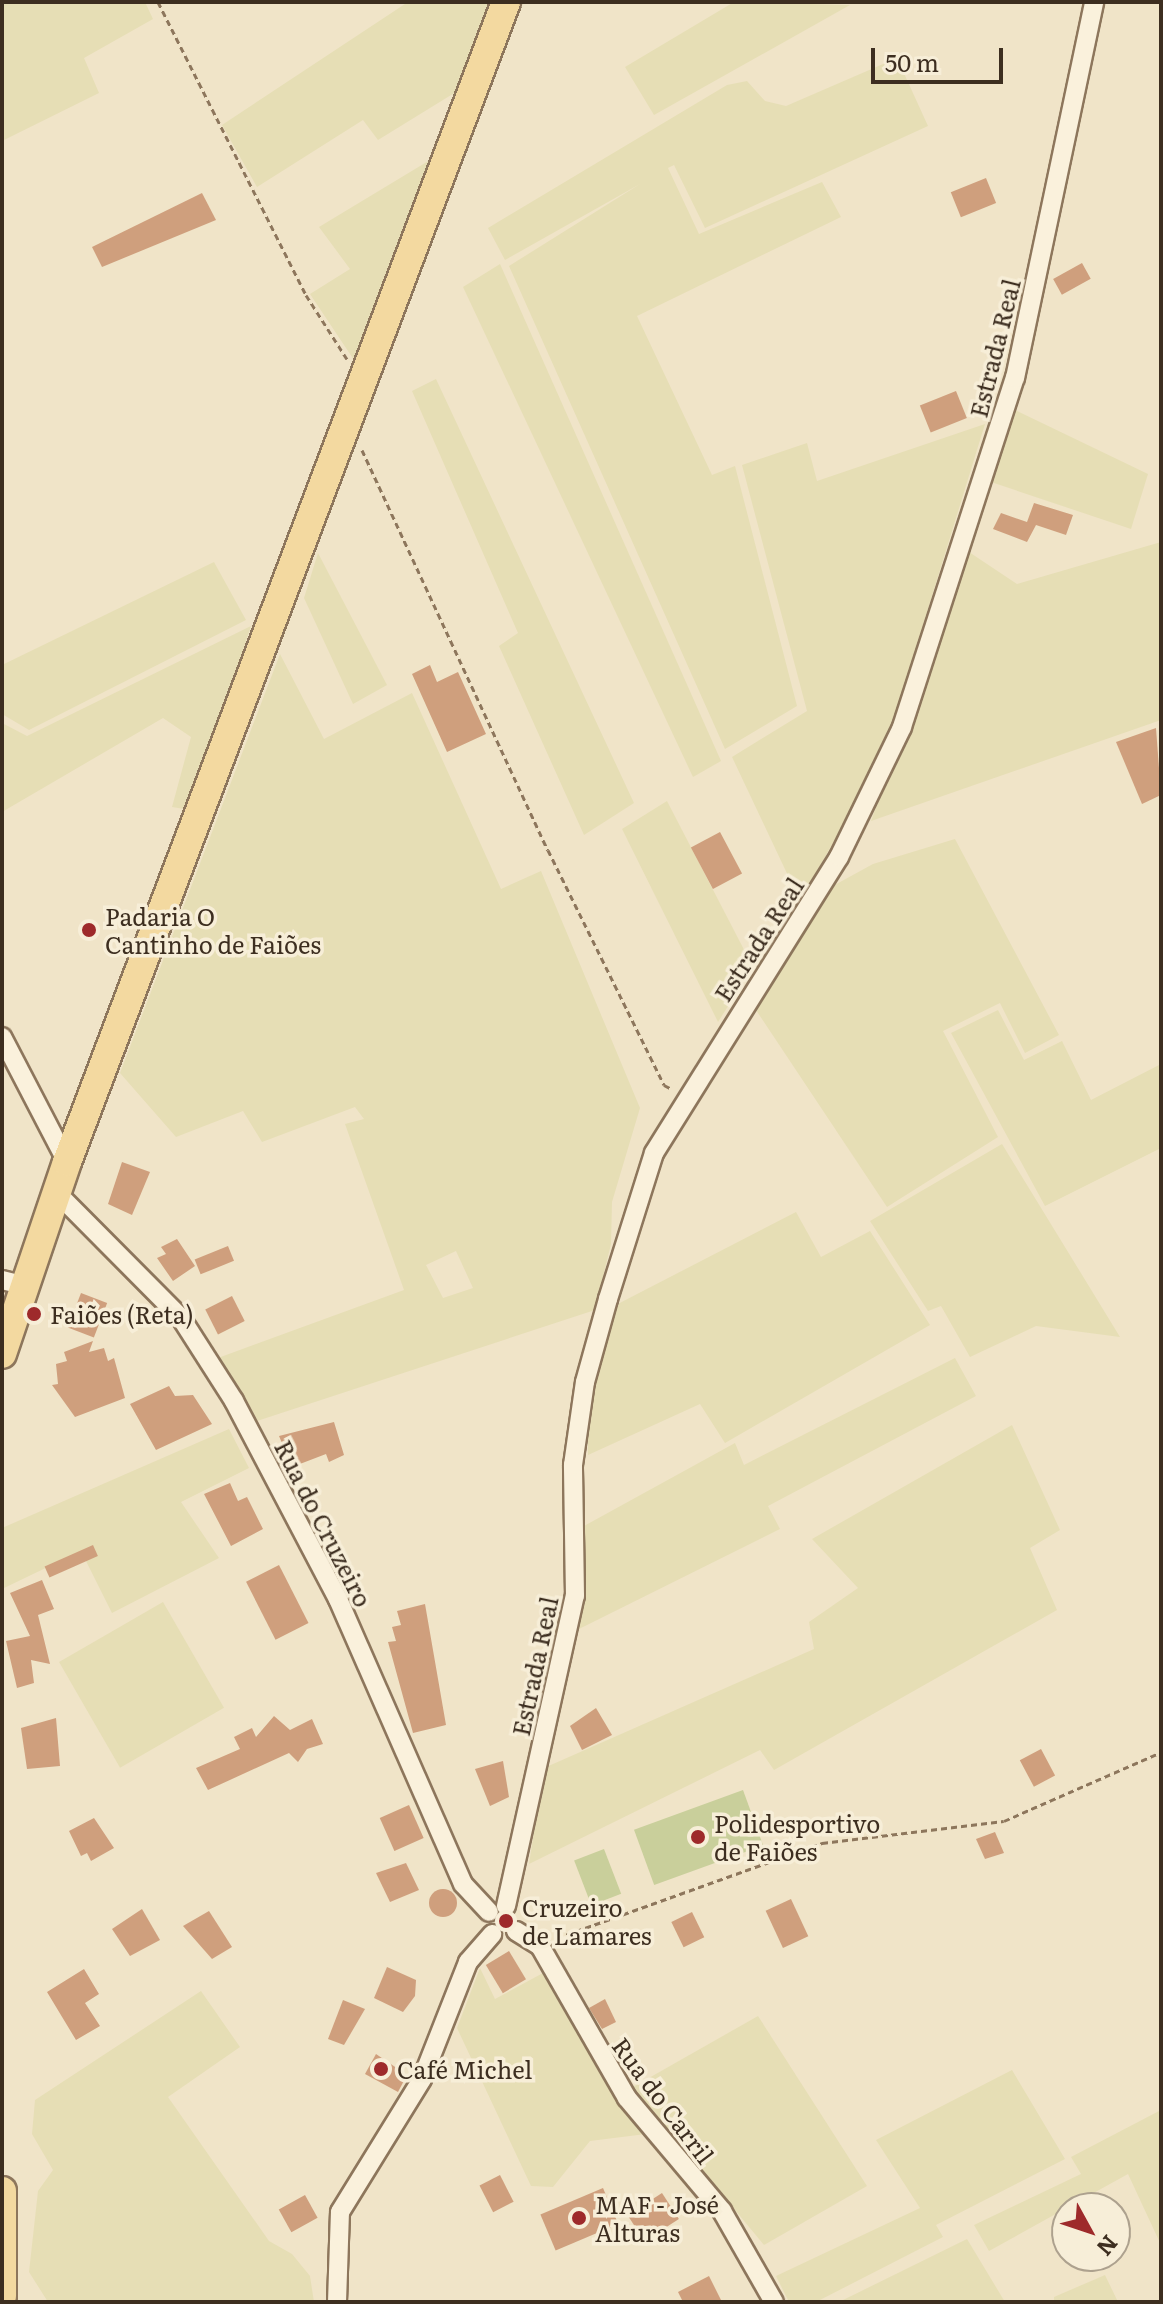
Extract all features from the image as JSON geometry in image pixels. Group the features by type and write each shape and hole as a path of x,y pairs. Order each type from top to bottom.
{"main road":[{"path":"2,1354 14,1283 57,1193 366,382 506,2"},
{"path":"2,2191 2,2298"}],"street":[{"name":"Estrada Real","path":"498,1909 575,1596 573,1465 585,1382 654,1153 839,857 902,727 1015,378 1094,2"},
{"path":"2,1037 67,1162"},
{"name":"Rua do Cruzeiro","path":"57,1193 181,1318 234,1401 338,1599 463,1884 498,1909"},
{"path":"337,2302 340,2212 422,2079 468,1962 492,1934 498,1909 516,1913 516,1931 507,1937 492,1934"},
{"name":"Rua do Carril","path":"516,1931 540,1946 627,2098 722,2211 774,2302"},
{"path":"2,2298 13,2302"}],"path":[{"path":"158,2 306,295 366,382"},
{"path":"350,424 664,1085 687,1096"},
{"path":"540,1946 822,1843 1004,1821 1161,1752"}],"shaded area":[{"path":"2,2 145,2 153,19 84,58 99,93 2,141"},
{"path":"408,2 489,2 456,92 378,140 363,120 257,187 222,125"},
{"path":"734,2 850,5 654,115 625,67"},
{"path":"897,58 928,126 705,228 674,165 668,168 699,234 822,182 841,217 637,316 712,475 735,466 797,706 725,749 509,266 640,184 505,260 488,228 727,85 747,81 765,101 786,106"},
{"path":"430,160 354,360 310,294 350,269 319,227"},
{"path":"500,264 721,761 693,777 463,287"},
{"path":"436,379 634,803 584,835 499,646 518,633 412,391"},
{"path":"1013,409 1148,474 1131,529 991,482"},
{"path":"985,424 883,755 800,901 732,757 807,711 742,465 807,443 817,481"},
{"path":"1161,542 1161,720 871,821 969,552 1017,584"},
{"path":"318,553 387,685 353,704 304,598"},
{"path":"214,562 246,620 29,730 2,714 2,665"},
{"path":"251,626 190,810 172,807 191,737 163,718 2,812 2,723 27,736"},
{"path":"280,654 324,739 412,693 501,889 541,871 640,1108 612,1202 611,1244 595,1310 257,1421 218,1358 404,1290 345,1124 364,1119 355,1107 262,1142 243,1111 176,1137 120,1073","holes":["456,1251 473,1288 443,1298 426,1265"]},
{"path":"667,801 753,967 718,1022 622,829"},
{"path":"955,839 1059,1035 1025,1053 1000,1003 943,1031 998,1137 887,1207 752,1004 831,887 873,864"},
{"path":"998,1010 1024,1060 1062,1041 1091,1100 1161,1064 1161,1148 1045,1206 951,1033"},
{"path":"1002,1144 1120,1337 1036,1326 970,1357 941,1306 928,1311 870,1221"},
{"path":"796,1212 821,1257 870,1231 930,1325 725,1443 700,1404 588,1455 588,1416 610,1308"},
{"path":"955,1358 976,1396 768,1506 780,1529 579,1629 584,1526 735,1443 744,1465"},
{"path":"1012,1425 1060,1530 1030,1548 1057,1610 774,1770 760,1750 529,1864 544,1768 814,1649 809,1622 858,1588 812,1539"},
{"path":"229,1429 249,1468 181,1502 219,1558 112,1613 81,1551 2,1589 2,1528"},
{"path":"163,1602 224,1708 120,1768 59,1662"},
{"path":"480,1968 495,1999 543,1973 611,2089 646,2134 590,2141 553,2187 531,2186 457,2028"},
{"path":"201,1991 240,2047 168,2097 269,2241 292,2254 310,2276 314,2302 48,2302 29,2272 38,2191 53,2170 32,2134 35,2100"},
{"path":"758,2016 867,2186 764,2245 633,2087"},
{"path":"1012,2070 1065,2159 936,2225 943,2237 816,2302 789,2302 776,2276 920,2208 876,2140"},
{"path":"1161,2110 1161,2245 1128,2174 1096,2192 1051,2192 1051,2217 989,2251 974,2225 1081,2174 1071,2157"},
{"path":"967,2239 1005,2302 839,2302"},
{"path":"1105,2275 1118,2302 1054,2302 1054,2297"}],"green space":[{"name":"Polidesportivo de Faiões","path":"743,1790 763,1845 654,1885 634,1830"},
{"path":"604,1849 621,1894 591,1905 574,1860"}],"building":[{"path":"986,178 996,203 961,217 951,192"},
{"path":"202,193 216,220 102,267 92,247"},
{"path":"1082,263 1091,279 1062,295 1053,279"},
{"path":"956,391 967,418 931,432 920,406"},
{"path":"1034,503 1073,515 1066,535 1036,525 1027,542 993,529 1001,513 1027,522"},
{"path":"430,665 437,682 458,672 486,734 447,752 412,674"},
{"path":"1156,728 1161,795 1142,804 1116,742"},
{"path":"720,832 742,873 713,889 691,847"},
{"path":"122,1162 150,1172 132,1215 108,1204"},
{"path":"177,1239 195,1266 173,1281 157,1258 166,1254 161,1247"},
{"path":"228,1246 234,1261 201,1274 195,1259"},
{"path":"81,1293 107,1303 94,1338 68,1328"},
{"path":"232,1296 245,1321 218,1335 205,1310"},
{"path":"93,1341 89,1352 104,1348 108,1361 114,1358 125,1398 75,1417 52,1385 58,1384 56,1364 67,1361 64,1352"},
{"path":"169,1386 175,1396 193,1395 212,1424 156,1450 130,1404"},
{"path":"334,1422 344,1455 329,1462 326,1454 292,1467 279,1436"},
{"path":"230,1483 238,1501 247,1497 263,1529 231,1546 204,1494"},
{"path":"93,1545 98,1556 49,1578 45,1567"},
{"path":"279,1565 309,1623 276,1640 246,1582"},
{"path":"42,1580 54,1609 38,1615 50,1664 31,1660 34,1683 17,1688 6,1641 30,1636 10,1593"},
{"path":"425,1604 446,1725 413,1733 388,1642 396,1641 392,1627 401,1625 397,1611"},
{"path":"596,1708 612,1735 582,1750 570,1726"},
{"path":"274,1716 290,1730 312,1719 323,1744 307,1749 298,1762 289,1753 208,1790 196,1768 240,1749 234,1737 252,1728 256,1737"},
{"path":"56,1718 60,1766 27,1769 21,1728"},
{"path":"1041,1749 1055,1775 1034,1787 1020,1760"},
{"path":"503,1761 509,1797 490,1806 475,1769"},
{"path":"409,1805 424,1838 394,1851 380,1818"},
{"path":"94,1818 114,1848 91,1861 87,1853 81,1856 69,1831"},
{"path":"995,1832 1004,1853 985,1859 976,1839"},
{"path":"406,1863 419,1890 390,1902 376,1873"},
{"path":"443,1889 453,1893 457,1903 453,1913 443,1917 433,1913 429,1903 433,1893"},
{"path":"791,1899 808,1936 783,1948 766,1911"},
{"path":"142,1909 160,1940 130,1956 112,1929"},
{"path":"209,1911 232,1947 212,1959 183,1926"},
{"path":"692,1912 704,1937 684,1947 671,1922"},
{"path":"509,1951 526,1979 503,1993 486,1965"},
{"path":"387,1967 416,1980 415,1996 403,2012 374,1998"},
{"path":"84,1969 99,1994 85,2003 100,2026 76,2040 47,1992"},
{"path":"605,1999 616,2022 602,2029 589,2008"},
{"path":"343,2000 365,2009 344,2045 328,2039"},
{"path":"376,2054 407,2075 398,2092 365,2074"},
{"path":"500,2175 514,2202 493,2212 480,2185"},
{"name":"MAF - José Alturas","path":"603,2188 618,2224 556,2250 540,2215"},
{"path":"662,2193 679,2219 644,2241 628,2215"},
{"path":"305,2195 318,2218 291,2232 279,2210"},
{"path":"709,2276 722,2302 683,2302 678,2292"}],"place":[{"name":"Padaria O Cantinho de Faiões","path":"89,930"},
{"name":"Faiões (Reta)","path":"34,1314"},
{"name":"Polidesportivo de Faiões","path":"698,1837"},
{"name":"Cruzeiro de Lamares","path":"506,1921"},
{"name":"Café Michel","path":"381,2069"},
{"name":"MAF - José Alturas","path":"579,2218"}]}
